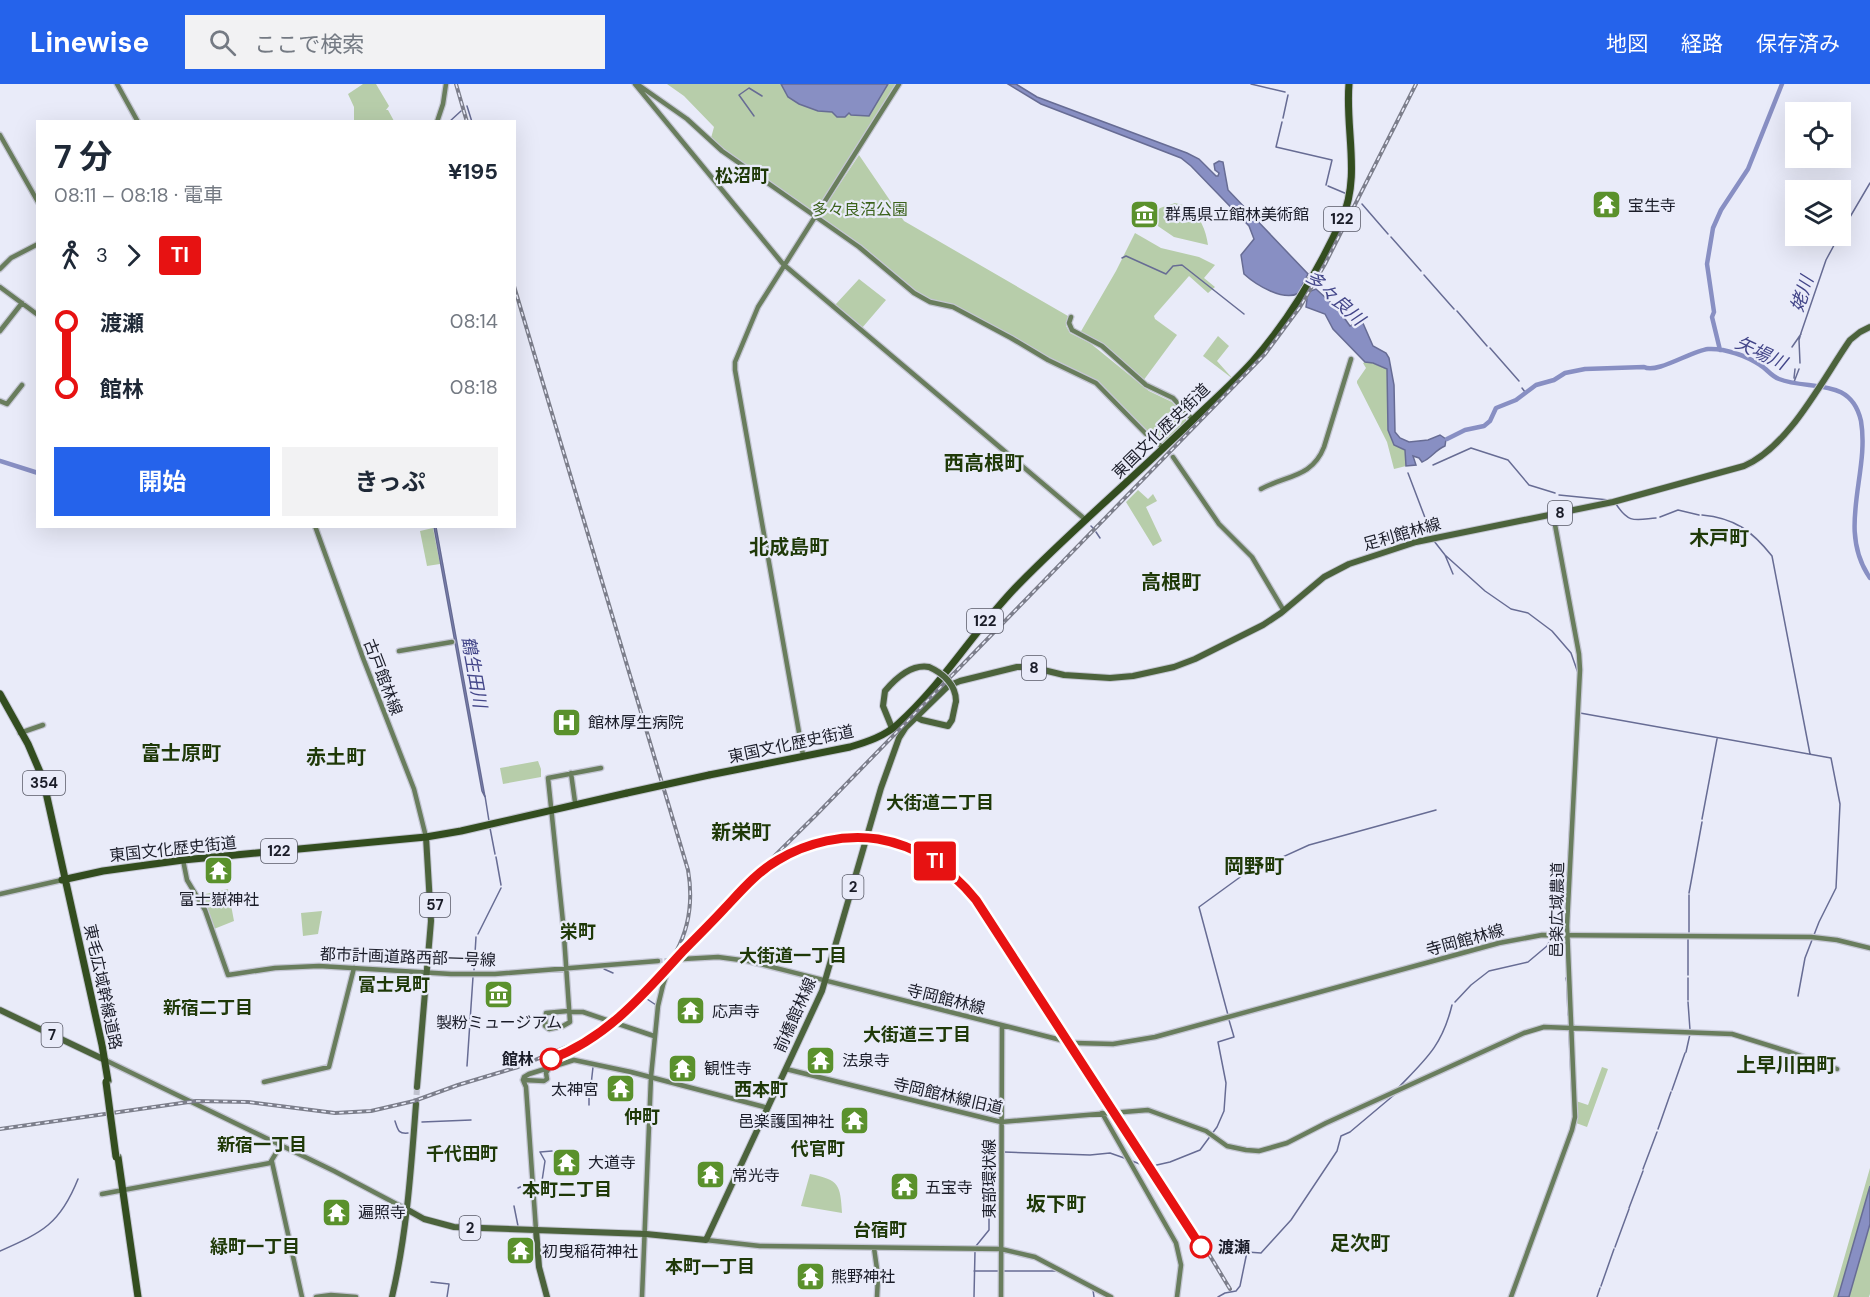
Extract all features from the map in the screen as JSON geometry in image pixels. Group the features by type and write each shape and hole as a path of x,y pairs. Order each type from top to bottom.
{"highway":[{"name":"東国文化歴史街道","path":"64,879 99,871 183,860 426,837 863,743 892,728 939,682 1007,596 1254,360 1285,321 1342,219 1349,197 1352,172 1349,84"},
{"name":"東毛広域幹線道路","path":"0,694 43,779 107,1081 137,1297"},
{"name":"東毛広域幹線道路","path":"0,701 20,733"}],"main road":[{"name":"足利館林線","path":"916,717 948,686 1010,668 1025,666 1064,675 1116,678 1174,667 1250,633 1284,611 1324,577 1344,565 1423,540 1613,502 1753,462 1780,441 1850,340 1870,327"},
{"path":"892,728 883,706 885,691 911,669 920,666 929,667 951,684 956,693 952,720 948,726 916,717"},
{"name":"前橋館林線","path":"706,1240 826,981 895,747 902,732 916,717"},
{"name":"57","path":"419,1087 432,911 426,837"},
{"name":"7","path":"0,1010 103,1059"},
{"path":"392,1297 408,1210 417,1103"},
{"name":"2","path":"408,1210 424,1219 446,1225 646,1234 706,1240"},
{"path":"536,1230 539,1267 547,1297"}],"street":[{"path":"117,84 137,120"},
{"path":"438,120 446,84"},
{"path":"636,84 687,119 722,151 860,247 921,298 953,307 1048,360 1091,379 1102,387 1149,437 1164,448"},
{"path":"636,84 785,265 1086,520"},
{"path":"804,755 735,367 736,357 758,307 899,84"},
{"path":"0,135 36,198"},
{"path":"0,268 11,258 36,245"},
{"path":"0,286 36,314"},
{"path":"0,331 22,303"},
{"path":"1071,317 1069,326 1073,331 1102,346 1146,385 1173,398 1193,420"},
{"path":"1261,489 1307,471 1317,461 1324,447 1351,359"},
{"path":"0,401 7,404 22,385"},
{"path":"1173,457 1220,525 1252,557 1284,611"},
{"name":"邑楽広域農道","path":"1511,1297 1574,1125 1567,934 1580,670 1553,514"},
{"name":"古戸館林線","path":"316,528 414,789 426,837"},
{"path":"399,651 452,642"},
{"path":"20,733 43,725"},
{"path":"601,768 548,778 562,906 569,1012 568,1024 549,1029 545,1026 546,1013 569,1012 583,1012 654,1036"},
{"path":"571,773 577,805"},
{"name":"都市計画道路西部一号線","path":"183,860 187,880 205,910 228,975 285,967 319,966 495,974 658,961"},
{"path":"642,1297 654,1036 660,997 667,973 746,890 779,862"},
{"path":"0,894 64,879"},
{"name":"寺岡館林線","path":"1075,1043 1108,1045 1144,1040 1505,941 1542,935 1811,937 1870,948"},
{"path":"683,959 718,957 740,959 826,981"},
{"path":"264,1083 329,1067 354,968"},
{"name":"寺岡館林線","path":"826,981 1061,1040"},
{"name":"東部環状線","path":"1001,1297 1002,1026"},
{"name":"寺岡館林線旧道","path":"786,1069 1001,1122 1144,1110 1159,1113 1198,1128 1233,1148 1265,1150 1287,1143 1524,1033 1544,1027 1571,1027"},
{"path":"1571,1027 1732,1034 1837,1069"},
{"path":"103,1059 399,1203 408,1210"},
{"path":"523,1080 527,1075 543,1072 551,1066 574,1060 651,1077 768,1108"},
{"path":"523,1080 545,1081 547,1078 543,1072"},
{"path":"523,1080 526,1087 536,1230"},
{"path":"526,1087 527,1083 531,1082"},
{"path":"1102,1113 1174,1236 1180,1265 1177,1297"},
{"path":"281,1145 272,1162 302,1297"},
{"path":"102,1194 272,1162"},
{"path":"706,1240 747,1245 1001,1249 1035,1257 1111,1297"},
{"path":"874,1248 878,1276 877,1297"},
{"path":"316,1297 331,1295 356,1297"}],"green space":[{"path":"363,84 376,84 389,106 386,110 393,120 354,120 354,107 348,94"},
{"name":"多々良沼公園","path":"667,84 897,84 816,211 812,212 724,150 711,138 714,127 684,96"},
{"name":"多々良沼公園","path":"859,155 904,221 1068,316 1066,326 1070,333 1090,343 1149,391 1172,402 1186,419 1186,423 1162,445 1095,380 1055,362 958,307 923,297 859,244 821,219 819,215"},
{"path":"1175,203 1187,206 1177,212 1176,218 1180,222 1185,223 1190,219 1191,214 1188,207 1196,215 1204,229 1208,245 1174,237 1149,220 1160,208"},
{"path":"1135,233 1161,248 1199,257 1215,265 1204,278 1215,287 1208,293 1189,276 1154,316 1177,335 1143,381 1127,366 1080,333"},
{"path":"859,279 886,300 862,328 835,305"},
{"path":"1218,336 1229,346 1217,361 1233,379 1203,356"},
{"path":"1363,363 1387,369 1388,430 1405,450 1406,466 1394,469 1387,442 1357,383 1366,368"},
{"path":"1138,490 1148,499 1153,494 1157,501 1146,507 1162,541 1153,546 1126,502"},
{"path":"433,528 440,564 427,566 420,531"},
{"path":"538,761 541,777 503,784 500,768"},
{"path":"228,889 234,921 214,929 201,895"},
{"path":"322,911 318,934 303,936 301,913"},
{"path":"1602,1067 1608,1069 1587,1127 1576,1123 1576,1101 1588,1105"},
{"path":"1870,1168 1870,1186 1838,1297 1833,1297"},
{"path":"810,1174 827,1179 836,1185 839,1190 842,1213 801,1206"},
{"path":"1870,1224 1870,1294 1869,1297 1849,1297"}],"water":[{"path":"781,84 888,84 869,116 849,113 845,117 837,117 832,112 818,111 799,104 788,97"},
{"path":"1008,84 1016,84 1037,97 1187,153 1199,159 1216,176 1219,173 1215,170 1214,164 1219,161 1223,162 1228,190 1308,274 1302,286 1311,291 1316,289 1338,309 1350,326 1362,321 1373,346 1386,353 1394,385 1395,432 1400,438 1409,442 1428,440 1440,435 1446,439 1445,446 1422,462 1413,456 1416,465 1406,466 1405,450 1394,445 1388,430 1387,369 1365,362 1333,329 1325,314 1306,307 1307,299 1299,293 1278,294 1244,274 1241,255 1254,239 1249,226 1191,166 1181,158 1041,104"},
{"path":"434,528 436,528 485,797 482,791"},
{"path":"1870,1186 1870,1224 1849,1297 1838,1297"}],"waterway":[{"path":"1251,84 1285,92"},
{"name":"矢場川","path":"1720,350 1712,317 1714,312 1707,264 1713,228 1721,210 1748,169 1782,84"},
{"path":"754,116 739,95 749,88 762,96"},
{"path":"1283,118 1288,95"},
{"name":"鶴生田川","path":"467,106 471,120"},
{"name":"鶴生田川","path":"451,120 461,111"},
{"path":"1282,122 1276,147 1332,160 1326,185"},
{"name":"姥川","path":"1851,215 1870,183"},
{"path":"1328,186 1347,194"},
{"path":"1362,204 1388,234"},
{"path":"1391,237 1421,271"},
{"name":"姥川","path":"1800,363 1801,333 1826,260 1834,246"},
{"path":"1122,258 1126,256 1166,274 1173,266 1182,265 1244,314"},
{"path":"1424,275 1454,309"},
{"path":"1457,311 1487,346"},
{"name":"姥川","path":"1792,347 1801,334"},
{"path":"1490,348 1519,381"},
{"name":"矢場川","path":"1447,439 1465,430 1484,426 1490,421 1496,408 1516,400 1536,385 1554,380 1565,373 1585,369 1657,367 1708,349 1736,353 1755,362 1779,379 1839,391 1856,407 1861,421 1863,441 1856,501 1856,540 1860,559 1870,578"},
{"name":"姥川","path":"1794,378 1795,369"},
{"name":"姥川","path":"1794,382 1799,369"},
{"name":"多々良川","path":"1522,388 1525,392"},
{"path":"1433,465 1471,448 1508,460 1529,485 1555,493"},
{"path":"0,461 36,472"},
{"path":"1408,473 1432,536"},
{"path":"1559,495 1609,500"},
{"path":"1616,504 1629,518 1656,518"},
{"path":"1660,517 1678,510 1699,515"},
{"path":"1702,515 1724,519 1742,527 1772,556 1810,754"},
{"path":"1096,532 1100,538"},
{"path":"1434,541 1445,555 1485,591 1511,609 1528,613 1552,631 1571,653 1578,673"},
{"path":"1445,555 1453,574"},
{"path":"1580,713 1831,758 1840,804 1836,888 1805,958 1798,996"},
{"path":"1702,819 1717,739"},
{"path":"1565,918 1572,788"},
{"name":"鶴生田川","path":"485,796 489,821"},
{"path":"1228,1015 1199,907 1243,875 1309,845 1436,810"},
{"path":"1689,893 1702,822"},
{"name":"鶴生田川","path":"490,828 495,854"},
{"name":"鶴生田川","path":"496,857 501,885"},
{"name":"鶴生田川","path":"478,934 501,888"},
{"path":"1689,895 1689,932"},
{"path":"1557,930 1562,930 1565,923"},
{"name":"鶴生田川","path":"474,970 476,937"},
{"path":"1455,1002 1489,971 1528,962 1547,946 1551,938"},
{"path":"1688,939 1688,975"},
{"path":"604,969 613,973"},
{"name":"鶴生田川","path":"467,1066 473,977"},
{"path":"1566,978 1567,983"},
{"path":"1688,978 1688,1000"},
{"path":"655,985 644,997 656,1005"},
{"path":"1567,985 1568,1015"},
{"path":"1688,1002 1690,1030"},
{"path":"1398,1088 1425,1060 1438,1042 1452,1005"},
{"path":"1569,1018 1569,1024"},
{"path":"1132,1161 1148,1167 1170,1162 1200,1150 1217,1127 1224,1111 1226,1083 1218,1042 1234,1037 1229,1020"},
{"path":"1569,1032 1570,1054"},
{"path":"1686,1052 1690,1034"},
{"path":"1672,1090 1685,1053"},
{"path":"1570,1056 1572,1098"},
{"path":"591,1085 593,1067"},
{"path":"1658,1129 1671,1092"},
{"path":"1218,1297 1236,1291 1240,1286 1247,1252 1261,1253 1291,1220 1337,1151 1341,1136 1350,1132 1394,1095"},
{"path":"589,1097 589,1105"},
{"path":"422,1122 471,1120"},
{"path":"395,1121 399,1131 408,1133"},
{"path":"1643,1169 1657,1132"},
{"path":"542,1181 545,1161 540,1152 552,1151"},
{"path":"976,1246 989,1230 989,1152 999,1152"},
{"path":"1004,1152 1090,1155 1110,1153 1127,1159"},
{"path":"1629,1208 1643,1171"},
{"path":"0,1251 39,1232 57,1217 78,1179"},
{"path":"518,1188 529,1183"},
{"path":"514,1206 518,1226"},
{"path":"1615,1247 1629,1209"},
{"path":"1601,1286 1614,1249"},
{"path":"974,1297 975,1251"},
{"path":"974,1271 1057,1271"},
{"path":"431,1282 449,1284 447,1297"},
{"path":"1597,1297 1600,1288"},
{"path":"1093,1290 1094,1297"}],"tunnel":[{"path":"658,961 680,959"},
{"path":"1061,1040 1075,1043"},
{"path":"416,1104 417,1087"}],"railway":[{"path":"456,84 466,120"},
{"path":"0,1129 196,1101 248,1102 335,1113 371,1111 414,1101 518,1067 590,1037 620,1016 744,886 1265,354 1300,307 1325,264 1416,84"},
{"path":"516,293 688,870 689,912 676,952"},
{"path":"776,861 803,847 830,840 857,837 884,840 909,848 933,861 956,878 976,900 1230,1289"}],"train":[{"name":"TI","path":"551,1059 587,1042 623,1015 745,887 779,859 809,845 837,839 867,838 903,845 922,853 954,875 976,900 1185,1218 1201,1247"}],"place":[{"name":"宝生寺","path":"1607,205"},
{"name":"群馬県立館林美術館","path":"1144,214"},
{"name":"館林厚生病院","path":"567,722"},
{"name":"富士嶽神社","path":"219,871"},
{"name":"製粉ミュージアム","path":"499,994"},
{"name":"応声寺","path":"691,1011"},
{"name":"館林","path":"551,1059"},
{"name":"法泉寺","path":"821,1060"},
{"name":"観性寺","path":"683,1068"},
{"name":"太神宮","path":"620,1089"},
{"name":"邑楽護国神社","path":"855,1121"},
{"name":"大道寺","path":"567,1162"},
{"name":"常光寺","path":"711,1175"},
{"name":"五宝寺","path":"904,1187"},
{"name":"遍照寺","path":"337,1212"},
{"name":"渡瀬","path":"1201,1247"},
{"name":"初曳稲荷神社","path":"521,1251"},
{"name":"熊野神社","path":"810,1276"}],"district":[{"name":"松沼町","path":"742,176"},
{"name":"西高根町","path":"984,463"},
{"name":"木戸町","path":"1719,538"},
{"name":"北成島町","path":"789,547"},
{"name":"高根町","path":"1171,582"},
{"name":"富士原町","path":"181,753"},
{"name":"赤土町","path":"336,757"},
{"name":"大街道二丁目","path":"940,803"},
{"name":"新栄町","path":"741,832"},
{"name":"岡野町","path":"1254,866"},
{"name":"栄町","path":"578,932"},
{"name":"大街道一丁目","path":"793,956"},
{"name":"富士見町","path":"394,985"},
{"name":"新宿二丁目","path":"208,1008"},
{"name":"大街道三丁目","path":"917,1035"},
{"name":"上早川田町","path":"1786,1065"},
{"name":"西本町","path":"761,1090"},
{"name":"仲町","path":"642,1117"},
{"name":"新宿一丁目","path":"262,1145"},
{"name":"代官町","path":"818,1149"},
{"name":"千代田町","path":"462,1154"},
{"name":"本町二丁目","path":"567,1190"},
{"name":"坂下町","path":"1056,1204"},
{"name":"台宿町","path":"880,1230"},
{"name":"足次町","path":"1360,1243"},
{"name":"緑町一丁目","path":"255,1247"},
{"name":"本町一丁目","path":"710,1267"}]}
